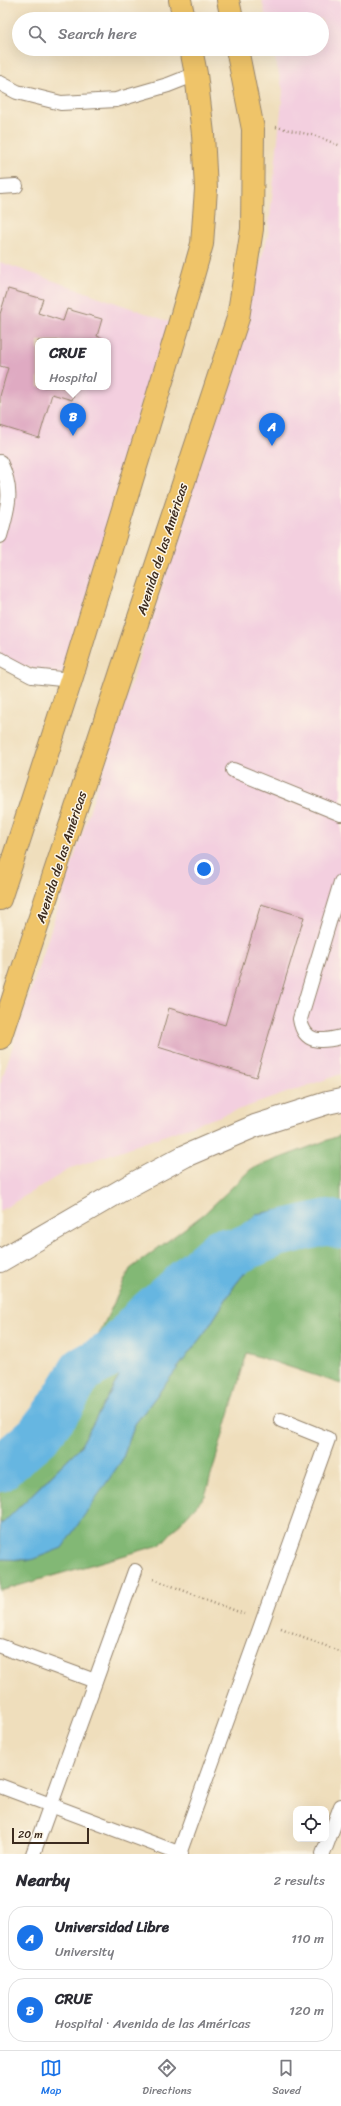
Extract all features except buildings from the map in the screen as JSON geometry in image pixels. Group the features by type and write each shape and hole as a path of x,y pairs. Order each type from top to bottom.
{"highway":[{"path":"180,0 183,12"},
{"path":"228,0 231,12"},
{"path":"0,898 5,866 71,680 179,325 202,244 206,189 203,134 192,56"},
{"name":"Avenida de las Américas","path":"0,1038 238,318 252,229 253,129 238,56"}],"street":[{"path":"2,1259 129,1186 185,1156 255,1126 327,1102 341,1100"}],"lane":[{"path":"0,83 16,92 61,103 116,100 168,85 196,74"},
{"path":"0,187 16,186"},
{"path":"0,462 5,473 10,501 0,536"},
{"path":"0,660 32,676 71,680"},
{"path":"233,770 341,814"},
{"path":"341,882 300,1019 301,1027 306,1034 314,1040 324,1041 341,1037"},
{"path":"0,1786 179,1854 328,1438 281,1420"},
{"path":"33,1854 135,1571"},
{"path":"0,1646 95,1681"},
{"path":"322,1854 341,1806"}],"path":[{"path":"279,127 316,136 341,146"},
{"path":"135,1571 341,1652"}],"shaded area":[{"path":"262,0 341,0 341,1074 71,1168 0,1211 0,1085 140,656 268,236 283,91 275,56 329,56 329,12 265,12"},
{"path":"0,262 179,325 71,680 0,659"}],"green space":[{"path":"341,1135 341,1203 333,1201 256,1214 220,1251 154,1326 126,1364 80,1447 3,1523 0,1523 0,1465 38,1436 82,1370 130,1269 204,1214 251,1169"},
{"path":"328,1222 341,1231 341,1384 247,1353 205,1496 160,1545 0,1591 0,1559 31,1560 122,1460 135,1424 208,1328 235,1285 276,1234"}],"water":[{"path":"333,1201 341,1203 341,1231 328,1222 276,1234 235,1285 208,1328 135,1424 122,1460 62,1548 31,1560 0,1559 0,1523 3,1523 80,1447 126,1364 154,1326 220,1251 256,1214"}],"waterway":[{"path":"0,1469 38,1436 58,1410 82,1370 113,1353 146,1316 220,1251 233,1253 276,1234 328,1222 341,1226"}],"place":[{"name":"CRUE","path":"73,436"},
{"name":"Universidad Libre","path":"272,446"}]}
